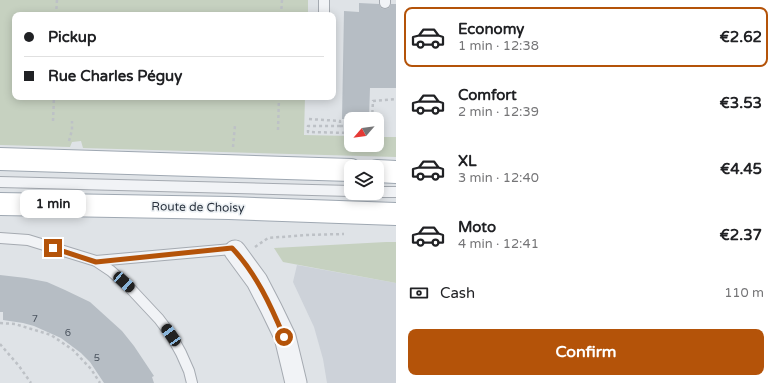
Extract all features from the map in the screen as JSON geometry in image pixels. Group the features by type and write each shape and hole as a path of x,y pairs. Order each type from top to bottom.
{"main road":[{"path":"0,159 344,170"},
{"path":"384,171 396,172"},
{"name":"Route de Choisy","path":"0,204 229,208 396,214"}],"street":[{"path":"243,250 284,337 296,383"}],"lane":[{"path":"324,0 324,12"},
{"name":"Route de Choisy","path":"0,182 344,191"},
{"path":"384,192 396,192"},
{"path":"0,238 28,240 96,262 111,271 130,288 159,319 171,335 189,371 192,383"},
{"path":"96,262 168,256 232,248 243,250"}],"path":[{"path":"56,12 57,0"},
{"path":"281,12 282,0"},
{"path":"372,112 373,101 396,99"},
{"path":"53,121 54,100"},
{"path":"278,130 279,100"},
{"path":"309,119 340,121 340,126"},
{"path":"69,144 72,121"},
{"path":"232,154 235,125"},
{"path":"344,126 308,126 308,132 344,133"},
{"path":"243,250 268,238 346,234"},
{"path":"0,323 15,324 51,335 73,350 92,369 100,383"},
{"path":"0,344 31,383"}],"shaded area":[{"path":"297,265 396,283 396,383 327,383 323,359 314,327 293,282"}],"green space":[{"path":"0,0 308,0 308,12 12,12 12,100 305,100 304,135 344,136 344,152 384,152 384,137 396,137 396,157 83,148 81,141 72,142 70,147 0,145"},
{"path":"396,242 396,283 283,262 274,248"}],"building":[{"path":"359,3 379,4 381,8 385,9 389,8 391,4 396,4 396,88 370,88 369,112 344,112 344,119 342,119 344,11 359,12"},
{"path":"0,275 47,282 90,302 122,331 134,346 154,376 152,377 154,383 104,383 90,362 61,338 34,326 3,320 3,312 0,312"}],"route":[{"path":"53,248 96,262 232,248 257,281 284,337"}]}
